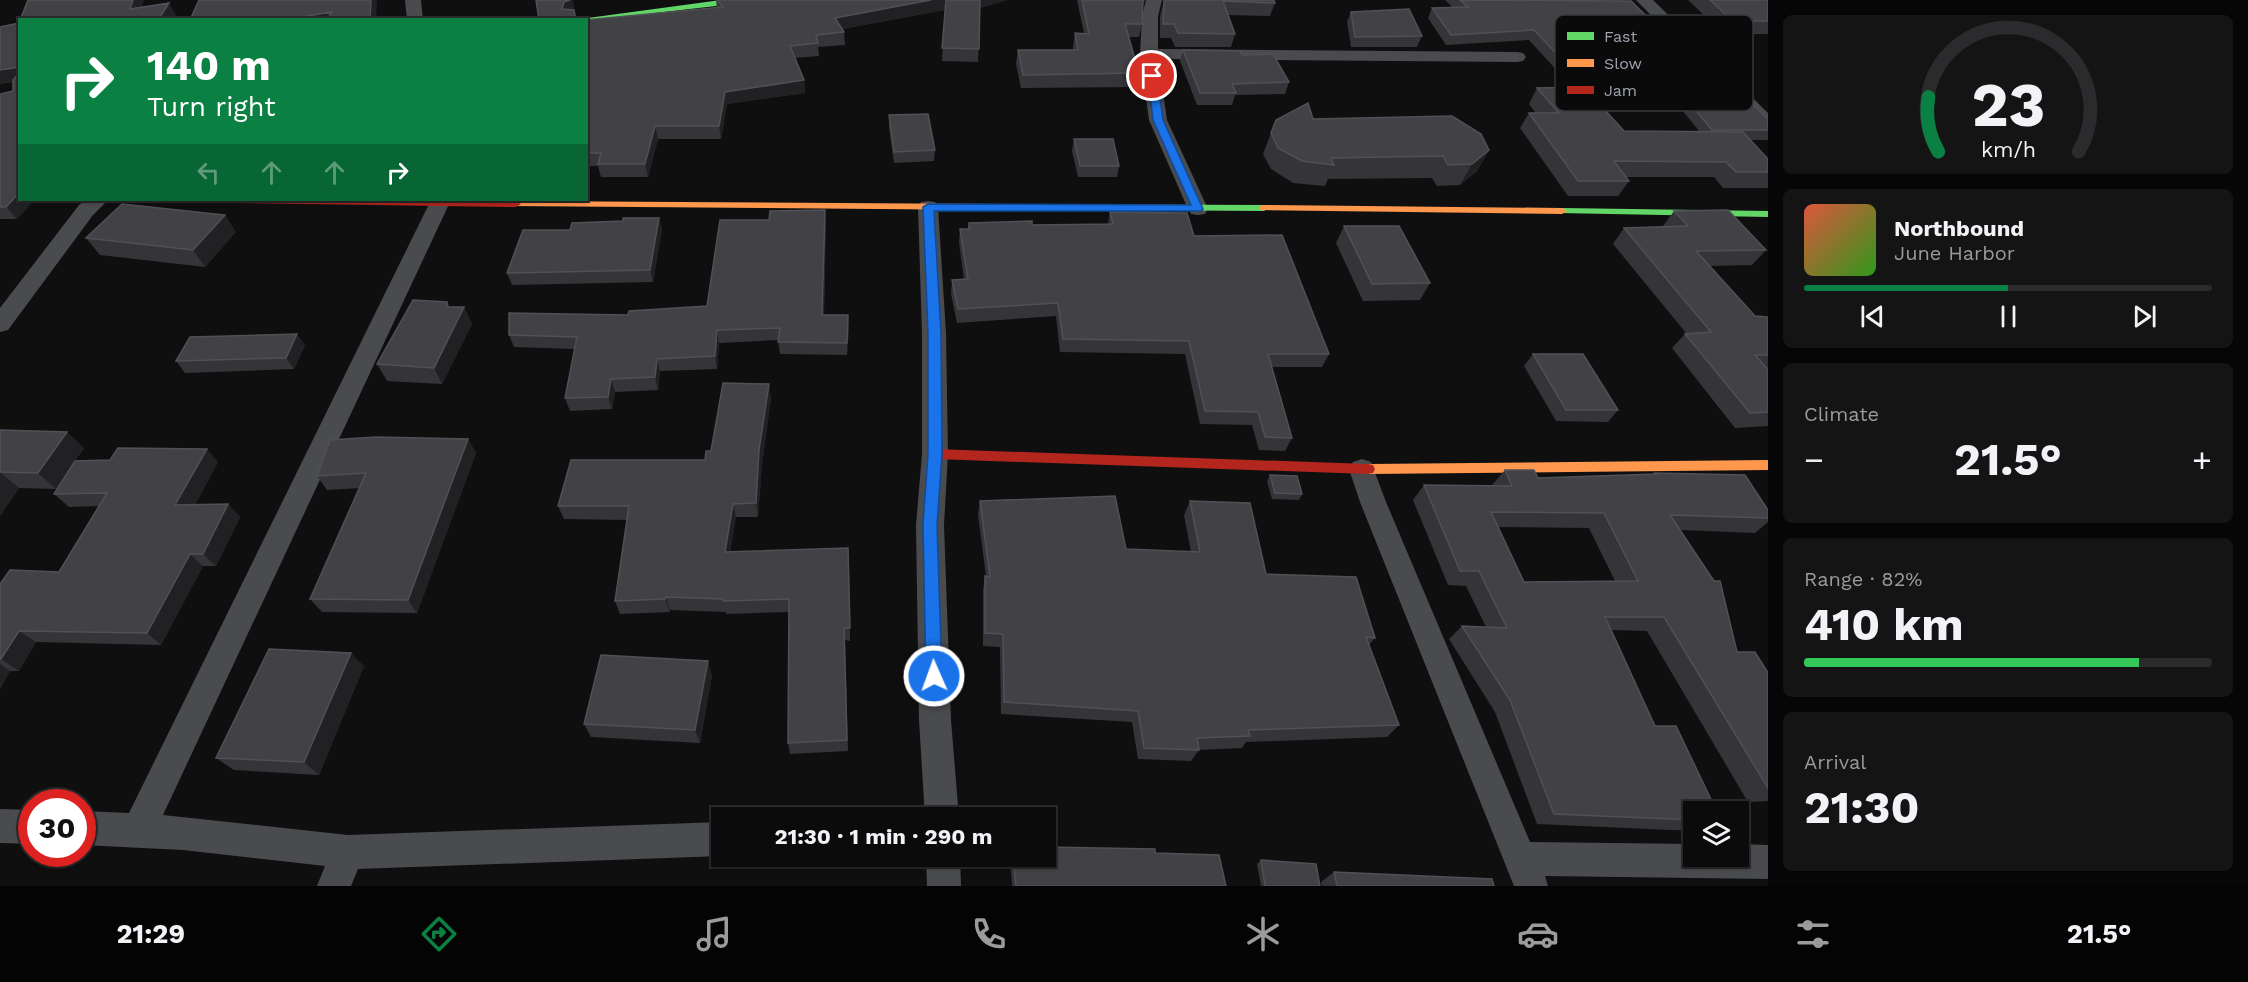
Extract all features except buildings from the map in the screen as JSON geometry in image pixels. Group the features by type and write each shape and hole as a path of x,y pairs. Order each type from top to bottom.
{"street":[{"path":"413,0 415,18"},
{"path":"588,18 684,4 742,0"},
{"path":"1154,0 1150,16 1149,54 1158,120 1198,209"},
{"path":"1644,0 1659,15"},
{"path":"1149,54 1517,57"},
{"path":"1753,108 1768,123"},
{"path":"0,324 86,210 97,201"},
{"path":"338,201 1198,209 1389,208 1768,214"},
{"path":"139,829 440,202"},
{"path":"928,207 934,333 935,454 930,525 935,720 941,807"},
{"path":"935,454 1362,469 1768,465"},
{"path":"1362,469 1373,502 1526,872 1768,862"},
{"path":"0,826 18,827"},
{"path":"96,828 139,829 348,852 711,840"},
{"path":"334,886 348,852"},
{"path":"944,867 944,886"}],"traffic: fast":[{"path":"588,19 742,0"},
{"path":"993,207 1264,208"},
{"path":"1562,211 1768,214"}],"traffic: slow":[{"path":"516,204 993,207"},
{"path":"1264,208 1562,211"},
{"path":"1368,469 1768,465"}],"traffic: jam":[{"path":"305,201 516,204"},
{"path":"935,454 1368,469"}],"route":[{"path":"934,676 930,525 935,454 934,333 928,207 1198,209 1158,120 1152,76"}]}
